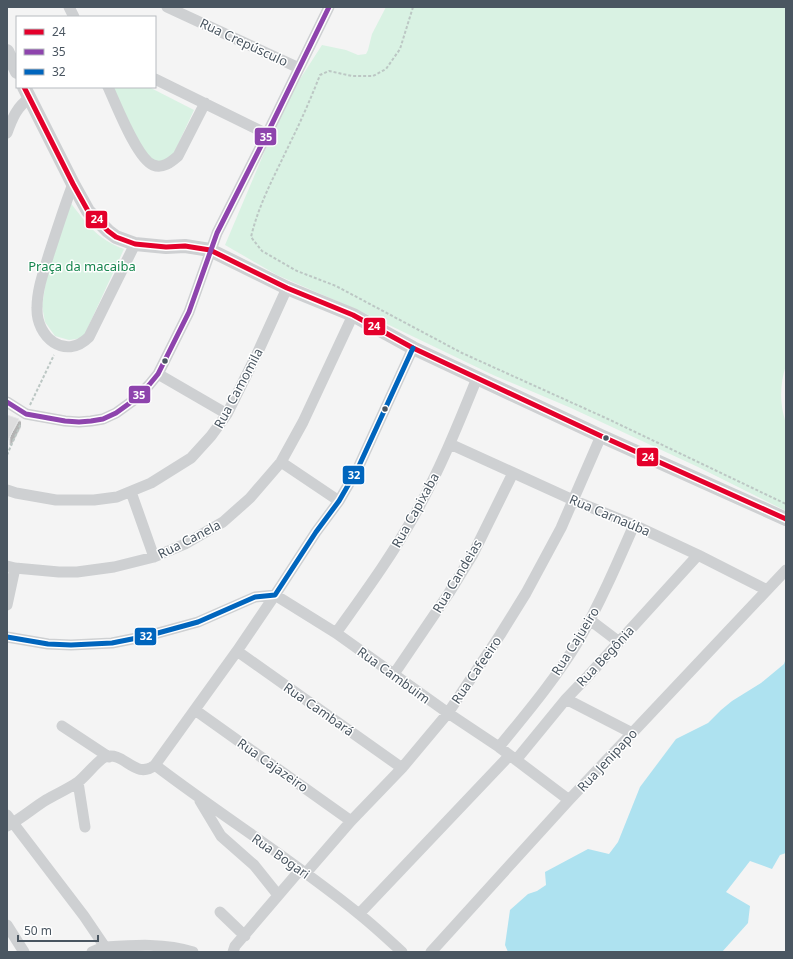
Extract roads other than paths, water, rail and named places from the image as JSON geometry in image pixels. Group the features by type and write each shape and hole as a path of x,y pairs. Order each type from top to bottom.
{"street":[{"path":"69,7 74,16"},
{"name":"Rua Crepúsculo","path":"167,7 299,68"},
{"path":"7,402 26,414 51,419 79,422 103,419 116,413 134,400 150,385 158,374 188,312 217,233 329,7"},
{"path":"7,51 16,70"},
{"path":"156,79 267,134"},
{"path":"108,88 134,142 151,165 158,166 171,162 178,156 205,103"},
{"path":"7,133 14,115 27,93"},
{"path":"27,93 88,211 116,237 135,244 166,247 184,246 210,250 287,288 353,315 413,348 601,436 786,519"},
{"path":"73,184 41,282 37,309 38,322 42,332 50,340 59,345 75,346 84,343 90,338 135,244"},
{"name":"Rua Camomila","path":"7,490 56,500 94,500 117,497 151,483 191,458 211,436 227,414 257,354 287,288"},
{"name":"Rua Canela","path":"11,567 59,572 78,572 114,567 154,557 185,544 223,522 250,498 281,462 303,422 353,315"},
{"path":"105,947 84,916 9,821 78,782 105,758 118,757 127,764 140,770 150,769 155,765 237,651 316,532 339,501 358,468 413,348"},
{"path":"158,374 227,414"},
{"name":"Rua Capixaba","path":"336,633 390,555 414,516 450,444 477,378"},
{"name":"Rua Cafeeiro","path":"234,949 278,895 303,872 402,768 448,713 500,635 526,592 554,541 601,436"},
{"name":"Rua Carnaúba","path":"450,444 512,473 698,554 767,590"},
{"path":"281,462 339,501"},
{"name":"Rua Candeias","path":"394,674 449,593 473,554 512,473"},
{"path":"131,492 154,557"},
{"name":"Rua Cajueiro","path":"499,748 578,642 590,620 634,525"},
{"name":"Rua Begônia","path":"512,758 698,554"},
{"path":"7,605 11,567"},
{"name":"Rua Jenipapo","path":"431,952 569,800 786,570"},
{"path":"7,637 41,643 71,645 112,642 148,636 198,622 255,597 275,594"},
{"name":"Rua Cambuim","path":"275,594 336,633 499,748 569,800"},
{"path":"590,620 619,642"},
{"name":"Rua Cambará","path":"237,651 402,768"},
{"path":"566,699 632,733"},
{"name":"Rua Cajazeiro","path":"195,710 350,821"},
{"path":"62,726 105,758"},
{"path":"359,914 512,758"},
{"name":"Rua Bogari","path":"155,765 199,799 303,872 359,914 402,952"},
{"path":"78,782 85,828"},
{"path":"199,799 221,836 254,865 278,895"},
{"path":"220,912 244,936"},
{"path":"7,925 24,952"},
{"path":"92,952 105,947 176,948 193,952"}],"water":[{"path":"786,658 786,853 780,855 772,869 750,861 726,892 750,906 748,923 722,952 508,952 505,945 510,910 528,894 537,891 546,885 545,872 588,849 609,854 618,842 640,787 676,739 708,723 732,701 761,683 784,664"}],"park label":[{"name":"Praça da macaiba","path":"82,266"}]}
